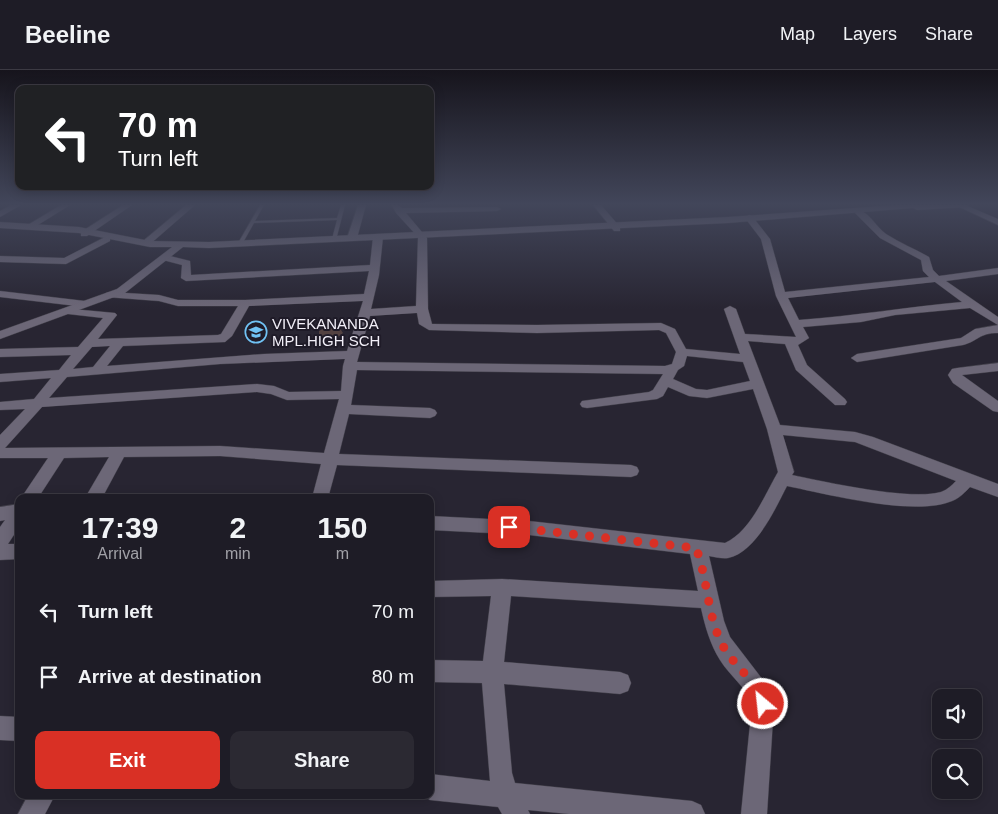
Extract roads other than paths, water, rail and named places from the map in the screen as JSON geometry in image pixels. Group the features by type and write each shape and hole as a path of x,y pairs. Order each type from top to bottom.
{"street":[{"path":"52,273 66,261 105,240"},
{"path":"110,240 142,246 177,247 323,240"},
{"path":"126,240 177,247 360,240"},
{"path":"146,243 150,240"},
{"path":"321,494 347,395 351,360 366,313 376,268 378,240"},
{"path":"421,240 422,309 425,324 434,328 537,329 661,326 670,331 682,352 678,366 669,374 658,393 652,396 587,404"},
{"path":"741,337 803,339 781,296 765,240"},
{"path":"891,240 926,259 928,271 937,279 998,322"},
{"path":"0,335 110,295 132,284 166,258 177,247"},
{"path":"166,258 187,263 186,278 376,268"},
{"path":"0,260 66,261"},
{"path":"781,296 998,271"},
{"path":"110,295 159,298 178,303 245,303 369,297"},
{"path":"3,297 85,304"},
{"path":"0,353 119,343 221,339 226,336 245,303"},
{"path":"796,324 861,319 895,312 974,304"},
{"path":"366,313 422,309"},
{"path":"434,523 529,528 727,552 742,542 769,504 786,472 774,429 730,309"},
{"path":"0,444 63,374 111,315 64,311"},
{"path":"857,358 963,341 972,338 974,333 998,329"},
{"path":"790,340 802,367 840,402"},
{"path":"96,372 119,343"},
{"path":"682,352 721,358 747,358"},
{"path":"0,378 96,372 239,358 351,360 669,374 694,394 707,394 757,384"},
{"path":"998,367 964,370 957,372 955,375 958,380 998,408"},
{"path":"0,406 257,388 274,390 287,396 347,395"},
{"path":"343,409 430,413"},
{"path":"774,429 855,437 873,442 998,491"},
{"path":"0,453 220,451 330,458 630,471"},
{"path":"32,494 60,452"},
{"path":"95,494 119,453"},
{"path":"782,479 868,494 927,500 947,497 967,480"},
{"path":"0,514 15,512"},
{"path":"0,541 15,518"},
{"path":"696,548 704,569 721,643 736,665 757,688 763,704 754,814"},
{"path":"0,552 15,551"},
{"path":"434,589 502,587 710,600"},
{"path":"502,587 492,672 500,773 511,805"},
{"path":"434,671 492,672 620,683"},
{"path":"0,728 15,729"},
{"path":"434,788 511,805 692,814"},
{"path":"31,814 40,799"}],"lane":[{"path":"239,245 242,240"}],"place":[{"name":"VIVEKANANDA MPL.HIGH SCH","path":"256,332"}]}
